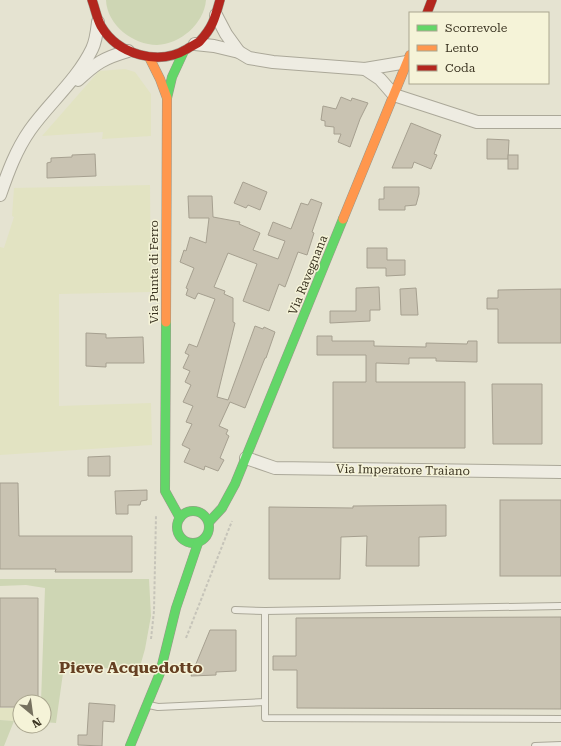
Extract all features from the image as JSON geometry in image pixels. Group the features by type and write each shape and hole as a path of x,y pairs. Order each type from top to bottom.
{"main road":[{"path":"92,0 98,22 109,38 117,45 128,51 149,57 166,57 184,51 195,44 205,35 212,25 220,0"},
{"path":"427,12 432,0"},
{"path":"167,98 172,77 184,51"},
{"name":"Via Punta di Ferro","path":"149,57 160,79 167,98 165,490 180,518"},
{"name":"Via Ravegnana","path":"207,519 216,516 227,503 409,58"},
{"path":"165,490 188,512"},
{"path":"176,608 185,549 177,528 180,518 188,512 197,511 207,519 210,527 206,537 202,541 194,543 185,549"},
{"path":"130,746 160,673 176,608 198,543"}],"street":[{"path":"216,15 226,34 239,52"},
{"path":"0,195 18,148 31,129 84,63 92,48 98,22"},
{"path":"195,44 214,46 239,52 249,58 273,62 364,69 383,67 409,58"},
{"path":"50,106 94,65 113,55 128,51"},
{"path":"364,69 380,79 394,95 477,122 561,122"},
{"name":"Via Imperatore Traiano","path":"246,458 275,468 561,472"}],"lane":[{"path":"235,610 265,611 561,606"},
{"path":"265,611 265,718 561,719"},
{"path":"147,704 158,707 265,702"},
{"path":"535,746 561,745"}],"path":[{"path":"150,644 154,611 156,515"}],"green space":[{"path":"106,0 206,0 201,17 196,25 182,37 166,44 157,45 139,41 123,32 111,18 107,9"},
{"path":"125,69 135,72 151,94 151,136 102,139 103,132 42,136 99,71"},
{"path":"150,185 151,292 59,294 59,406 151,403 152,445 0,455 0,247 4,248 14,217 12,216 14,188"},
{"path":"0,579 149,579 151,616 145,649 139,670 64,666 56,723 52,723 52,694 41,694 45,588 26,585 0,586"},
{"path":"0,708 12,708 12,721 0,720"},
{"path":"0,720 12,721 12,726 4,746 0,746"}],"building":[{"path":"341,97 351,101 352,98 368,103 360,119 350,147 338,142 341,134 334,134 334,127 325,126 325,121 321,120 323,106 336,109"},
{"path":"411,123 441,135 434,154 437,155 431,169 414,162 412,168 392,168"},
{"path":"487,139 509,140 508,159 487,159"},
{"path":"95,154 96,176 47,178 47,163 51,162 51,158"},
{"path":"508,155 518,155 518,169 508,169"},
{"path":"243,182 267,192 260,210 248,205 246,208 234,203"},
{"path":"384,187 419,187 416,205 405,206 405,210 379,210 379,199 384,199"},
{"path":"188,196 212,196 213,217 240,222 239,224 260,233 253,250 278,259 285,241 268,235 273,222 291,229 301,203 308,205 311,199 322,203 312,232 314,233 307,255 298,252 285,287 279,284 269,311 243,301 257,264 228,253 214,287 225,291 224,294 233,298 233,322 235,323 217,397 228,400 255,326 263,329 264,327 275,332 245,408 230,402 219,426 228,430 226,434 229,436 220,458 224,460 218,471 205,466 204,470 184,462 190,449 182,445 192,424 186,422 193,406 183,402 191,385 185,382 190,371 183,368 189,355 185,353 189,344 197,347 215,299 198,293 195,299 186,295 188,289 186,288 194,268 180,262 184,250 186,251 190,237 206,243 209,218 189,218"},
{"path":"367,248 387,248 387,260 405,260 405,275 386,276 386,268 367,268"},
{"path":"379,287 380,310 370,310 370,321 330,323 330,311 356,311 356,288"},
{"path":"416,288 418,315 401,315 400,289"},
{"path":"561,289 561,343 498,343 498,309 487,309 487,298 498,298 498,290"},
{"path":"86,333 106,334 106,338 143,337 144,363 106,363 106,367 86,366"},
{"path":"317,336 332,336 332,341 374,341 374,346 426,347 426,343 467,344 468,341 477,341 477,362 436,361 436,358 409,358 409,364 376,363 376,382 465,382 465,448 333,448 333,382 366,382 366,355 317,355"},
{"path":"492,384 542,384 542,444 493,444"},
{"path":"110,456 110,476 88,476 88,457"},
{"path":"0,483 18,483 19,536 132,536 132,572 55,572 56,569 0,569"},
{"path":"147,490 147,500 141,501 140,505 128,505 128,514 116,514 115,491"},
{"path":"500,500 561,500 561,576 500,576"},
{"path":"446,505 446,536 419,537 419,566 366,566 367,536 341,537 340,579 269,579 269,507 353,508 353,506"},
{"path":"0,598 38,598 38,694 12,694 12,707 0,707"},
{"path":"561,617 561,709 297,708 297,670 273,670 273,656 296,656 296,618"},
{"path":"210,630 236,630 236,671 216,672 216,675 191,676"},
{"path":"89,703 115,705 114,722 103,721 102,746 78,745 78,735 87,735"}],"traffic: fast":[{"path":"167,98 172,77 184,51"},
{"path":"209,522 222,508 235,484 343,219"},
{"path":"166,322 165,491 180,518"},
{"path":"190,511 196,511 206,518 209,527 208,533 202,540 196,543 190,543 180,536 177,530 177,524 184,514 190,511"},
{"path":"130,746 160,673 176,608 198,543"}],"traffic: slow":[{"path":"149,57 160,79 167,98 166,322"},
{"path":"343,219 409,57"}],"traffic: jam":[{"path":"92,0 101,26 108,36 128,51 152,57 164,57 176,54 199,42 211,27 220,0"},
{"path":"427,12 432,0"}],"district":[{"name":"Pieve Acquedotto","path":"131,667"}]}
